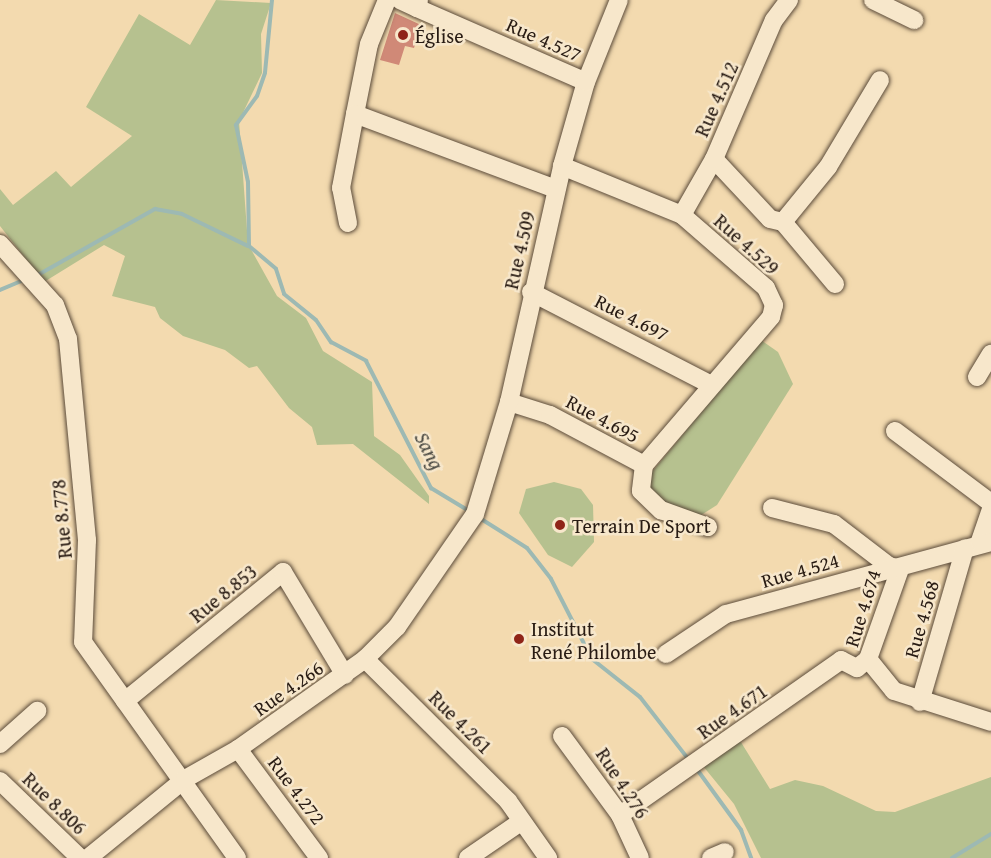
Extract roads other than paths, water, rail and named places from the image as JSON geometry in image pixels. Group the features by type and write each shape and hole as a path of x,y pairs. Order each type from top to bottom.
{"street":[{"path":"348,223 341,188 369,44 387,0"},
{"name":"Rue 4.527","path":"400,0 418,4 586,82"},
{"name":"Rue 4.509","path":"475,514 509,402 531,292 562,166 586,82 619,0"},
{"name":"Rue 4.512","path":"682,215 714,159 774,20 789,0"},
{"path":"873,0 914,20"},
{"path":"783,222 828,166 880,80"},
{"path":"355,114 556,189"},
{"path":"714,159 770,219 783,222 835,284"},
{"name":"Rue 4.529","path":"562,166 682,215 766,288 774,305 771,317 711,384 644,465"},
{"name":"Rue 8.778","path":"0,244 55,305 68,339 87,540 83,642 185,779 237,858"},
{"name":"Rue 4.697","path":"531,292 711,384"},
{"path":"977,377 991,354"},
{"name":"Rue 4.695","path":"509,402 550,415 644,465 641,491 661,510 708,527"},
{"path":"895,431 991,503"},
{"name":"Rue 4.674","path":"772,508 834,524 889,566 900,569 868,659 894,692 920,702 991,722"},
{"name":"Rue 4.568","path":"920,702 991,510"},
{"name":"Rue 4.266","path":"88,858 185,779 238,749 365,659 397,627 475,514"},
{"name":"Rue 4.524","path":"666,654 726,614 889,566 979,545"},
{"name":"Rue 8.853","path":"125,701 283,572 345,675"},
{"name":"Rue 4.261","path":"365,659 522,820 548,858"},
{"name":"Rue 4.671","path":"620,815 841,660 857,668 868,659"},
{"path":"0,744 37,711"},
{"name":"Rue 4.276","path":"562,736 620,815 640,858"},
{"name":"Rue 4.272","path":"238,749 320,858"},
{"name":"Rue 8.806","path":"0,781 80,858"},
{"path":"468,858 522,820"}],"waterway":[{"name":"Sang","path":"272,0 265,73 257,96 236,125 248,182 249,246 276,269 284,294 316,320 331,342 366,361 431,488 469,511"},
{"path":"36,276 155,209 182,214 248,246"},
{"path":"0,290 23,280"},
{"name":"Sang","path":"478,517 527,548 551,579 592,659 640,697 689,760"},
{"name":"Sang","path":"696,768 741,830 751,858"},
{"path":"952,858 991,834"}],"place":[{"name":"Église","path":"403,35"},
{"name":"Terrain De Sport","path":"560,525"},
{"name":"Institut René Philombe","path":"519,639"}]}
